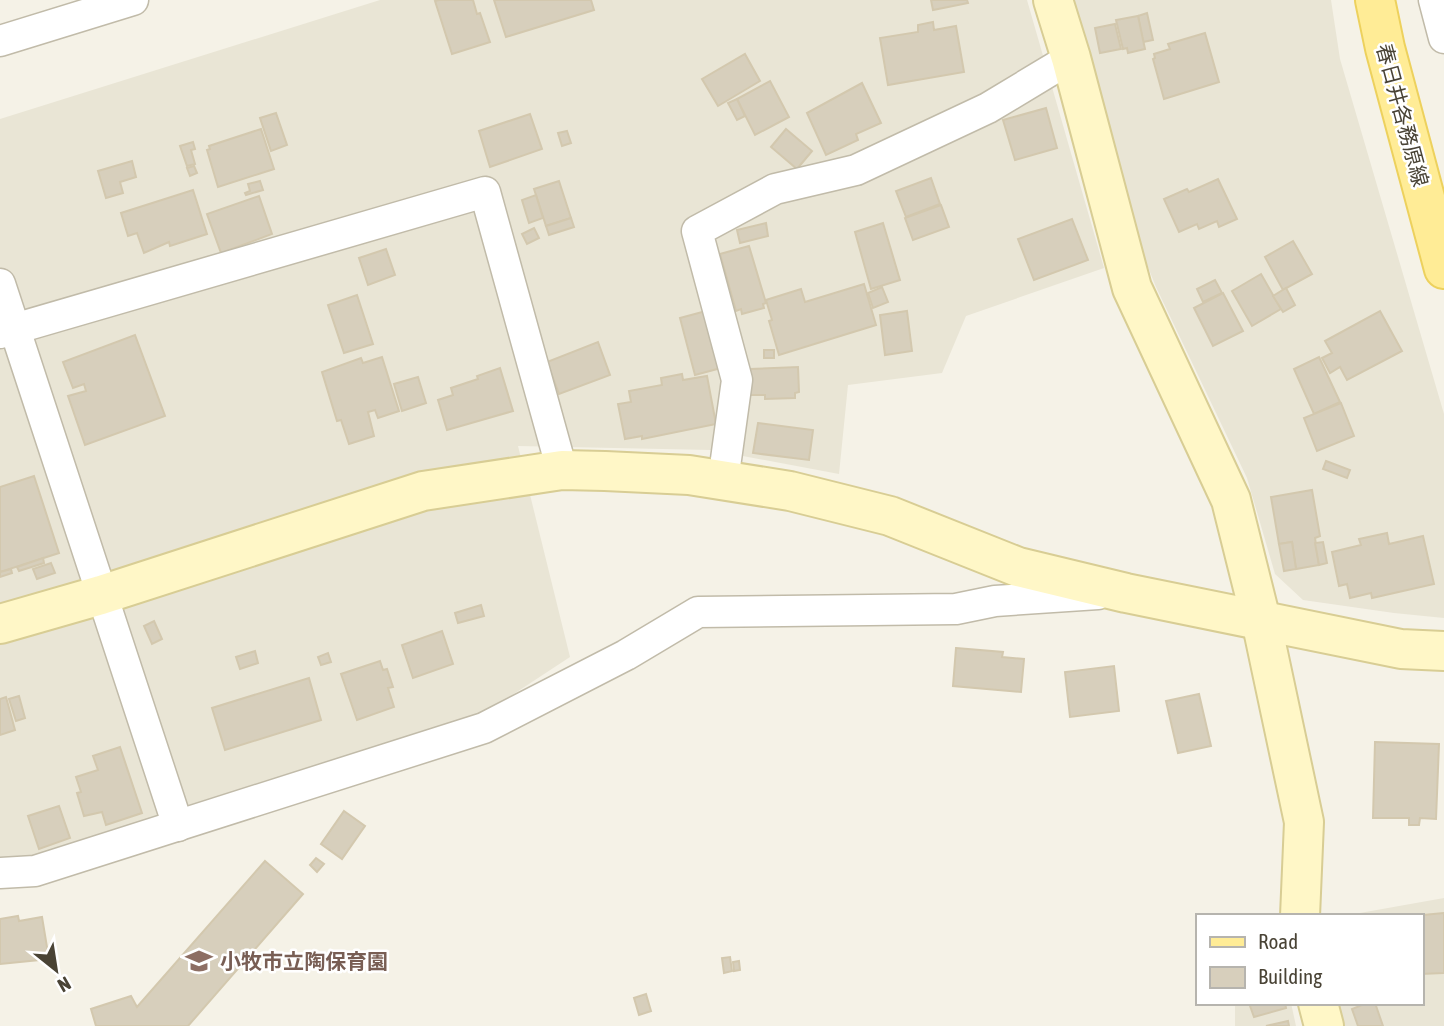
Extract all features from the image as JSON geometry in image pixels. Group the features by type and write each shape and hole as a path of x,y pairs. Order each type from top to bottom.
{"main road":[{"name":"春日井各務原線","path":"1375,0 1385,48 1444,269"}],"street":[{"path":"0,41 133,0"},
{"path":"1053,0 1132,288 1231,500 1261,620 1304,822 1300,914"},
{"path":"1434,0 1444,38"},
{"path":"723,481 737,380 696,231 775,189 856,170 988,108 1071,58"},
{"path":"7,331 485,192 562,470"},
{"path":"0,284 7,331 101,594 178,826"},
{"path":"0,624 423,491 562,470 690,475 790,491 890,516 1018,567 1126,593 1401,649 1444,652"},
{"path":"0,873 35,872 484,728 626,654 698,612 956,610 995,601 1126,593"},
{"path":"1319,1005 1324,1026"}],"shaded area":[{"path":"380,0 1027,0 1104,268 966,316 942,373 848,385 839,474 711,450 518,446 570,657 480,716 30,859 0,861 0,119"},
{"path":"1074,0 1331,0 1340,59 1444,414 1444,618 1303,600 1275,574 1247,478 1156,287 1133,230"},
{"path":"1444,898 1444,1026 1342,1026 1337,1005 1423,1005 1423,914 1354,914"},
{"path":"1235,1005 1291,1005 1296,1026 1235,1026"}],"building":[{"path":"473,0 490,42 452,54 435,1"},
{"path":"494,0 591,0 594,10 506,37"},
{"path":"931,0 967,0 968,3 933,10"},
{"path":"1147,13 1153,40 1143,42 1138,16"},
{"path":"1138,16 1145,49 1128,53 1127,48 1123,49 1116,20"},
{"path":"933,22 934,30 956,26 964,72 888,85 880,38 918,32 918,25"},
{"path":"1115,24 1121,49 1100,53 1095,28"},
{"path":"1205,33 1219,82 1164,99 1154,54 1170,49 1168,44"},
{"path":"745,54 760,81 718,106 702,79"},
{"path":"770,81 789,117 755,135 737,99"},
{"path":"862,83 881,123 856,134 858,140 826,155 807,113"},
{"path":"737,99 745,116 737,120 728,103"},
{"path":"1046,108 1057,148 1015,160 1003,120"},
{"path":"276,113 287,145 271,151 260,118"},
{"path":"530,114 542,149 490,167 479,131"},
{"path":"261,129 274,169 218,187 207,150 210,149 209,146"},
{"path":"786,129 812,151 797,169 771,147"},
{"path":"567,131 571,143 562,146 558,133"},
{"path":"193,142 195,149 191,150 195,164 187,166 180,146"},
{"path":"132,161 136,177 120,182 123,193 106,198 98,171"},
{"path":"194,166 197,173 190,176 187,168"},
{"path":"931,178 940,204 906,217 896,191"},
{"path":"1218,179 1237,219 1219,227 1217,221 1199,229 1197,224 1179,232 1164,199 1187,189 1189,192"},
{"path":"260,181 263,190 246,195 245,193 250,191 248,184"},
{"path":"559,181 571,218 546,226 534,189"},
{"path":"193,190 207,234 170,246 169,242 144,253 137,233 128,236 121,213"},
{"path":"536,195 543,218 529,223 522,200"},
{"path":"259,196 272,234 221,253 207,214"},
{"path":"941,205 949,227 913,240 905,218"},
{"path":"571,218 574,227 549,235 546,226"},
{"path":"1072,219 1088,260 1034,280 1018,239"},
{"path":"766,223 768,236 740,243 737,230"},
{"path":"883,223 900,280 871,289 855,232"},
{"path":"534,228 539,238 527,244 522,234"},
{"path":"1293,241 1312,274 1283,290 1265,257"},
{"path":"749,246 766,303 763,304 764,308 742,314 741,309 736,311 720,254"},
{"path":"386,249 395,275 368,285 359,258"},
{"path":"1261,274 1281,309 1252,326 1232,291"},
{"path":"1215,280 1222,293 1203,302 1197,289"},
{"path":"864,284 876,325 779,355 766,300 801,289 805,302"},
{"path":"882,287 888,302 873,308 868,293"},
{"path":"1286,288 1295,305 1283,312 1273,296"},
{"path":"1223,293 1243,331 1213,346 1194,308"},
{"path":"357,295 373,344 344,353 328,305"},
{"path":"706,311 721,368 695,375 680,318"},
{"path":"907,311 912,351 885,355 880,315"},
{"path":"1380,311 1402,351 1347,380 1340,367 1330,373 1322,358 1332,353 1325,341"},
{"path":"135,335 165,416 85,445 68,396 86,391 84,384 73,388 63,362"},
{"path":"598,342 610,375 559,394 547,362"},
{"path":"764,350 774,350 774,358 764,358"},
{"path":"382,357 399,411 378,418 375,410 368,412 374,436 349,444 341,420 337,421 322,372 361,358 363,363"},
{"path":"1319,357 1340,402 1314,414 1294,369"},
{"path":"798,367 799,392 795,393 795,398 765,399 765,395 750,395 750,369"},
{"path":"500,368 513,411 447,430 438,400 453,395 451,388"},
{"path":"682,374 683,380 707,376 716,424 642,439 642,436 625,439 618,404 631,402 629,391 662,385 661,378"},
{"path":"418,377 426,403 402,411 394,384"},
{"path":"1341,403 1354,436 1317,451 1304,418"},
{"path":"758,423 813,430 809,460 753,453"},
{"path":"1326,461 1350,470 1347,478 1323,469"},
{"path":"34,476 59,553 0,572 0,487"},
{"path":"1312,490 1320,536 1315,538 1319,565 1296,569 1292,542 1279,544 1271,497"},
{"path":"1387,533 1389,544 1423,536 1434,584 1372,598 1371,593 1350,598 1347,584 1339,586 1332,552 1361,545 1359,539"},
{"path":"1292,542 1296,569 1284,571 1279,544"},
{"path":"1323,542 1327,563 1319,565 1315,543"},
{"path":"43,558 44,563 19,571 17,567"},
{"path":"51,563 55,573 37,579 33,569"},
{"path":"11,569 12,573 0,577 0,572"},
{"path":"481,605 484,616 458,623 455,613"},
{"path":"154,621 162,639 152,644 144,626"},
{"path":"442,631 453,664 413,678 402,645"},
{"path":"956,648 1003,652 1002,657 1024,659 1021,692 953,686"},
{"path":"255,651 258,663 240,669 236,657"},
{"path":"328,653 331,662 321,665 318,657"},
{"path":"380,661 383,670 387,669 393,687 388,688 394,707 357,720 341,674"},
{"path":"1114,666 1119,711 1070,717 1065,672"},
{"path":"309,678 321,720 225,750 212,708"},
{"path":"1199,694 1211,746 1178,753 1166,701"},
{"path":"19,696 25,718 16,721 9,699"},
{"path":"6,697 15,730 0,735 0,699"},
{"path":"1375,742 1439,744 1436,819 1420,818 1419,825 1409,825 1409,818 1373,818"},
{"path":"120,747 142,813 106,825 102,812 84,816 77,793 81,792 76,777 98,770 93,756"},
{"path":"59,806 70,838 39,849 28,816"},
{"path":"344,811 365,826 342,859 321,844"},
{"path":"316,858 324,864 317,872 310,865"},
{"path":"265,861 303,894 188,1026 96,1026 91,1009 131,996 137,1007"},
{"path":"1444,913 1444,973 1423,974 1423,915"},
{"path":"18,916 19,921 42,917 49,959 0,964 0,919"},
{"path":"730,957 732,971 724,973 722,958"},
{"path":"739,961 740,970 734,971 733,962"},
{"path":"646,994 651,1011 639,1015 634,998"},
{"path":"1250,1005 1285,1005 1286,1008 1254,1017"},
{"path":"1362,1005 1376,1005 1383,1026 1358,1026 1352,1009"},
{"path":"1288,1021 1289,1026 1266,1026"}],"place":[{"name":"小牧市立陶保育園","path":"199,961"}]}
